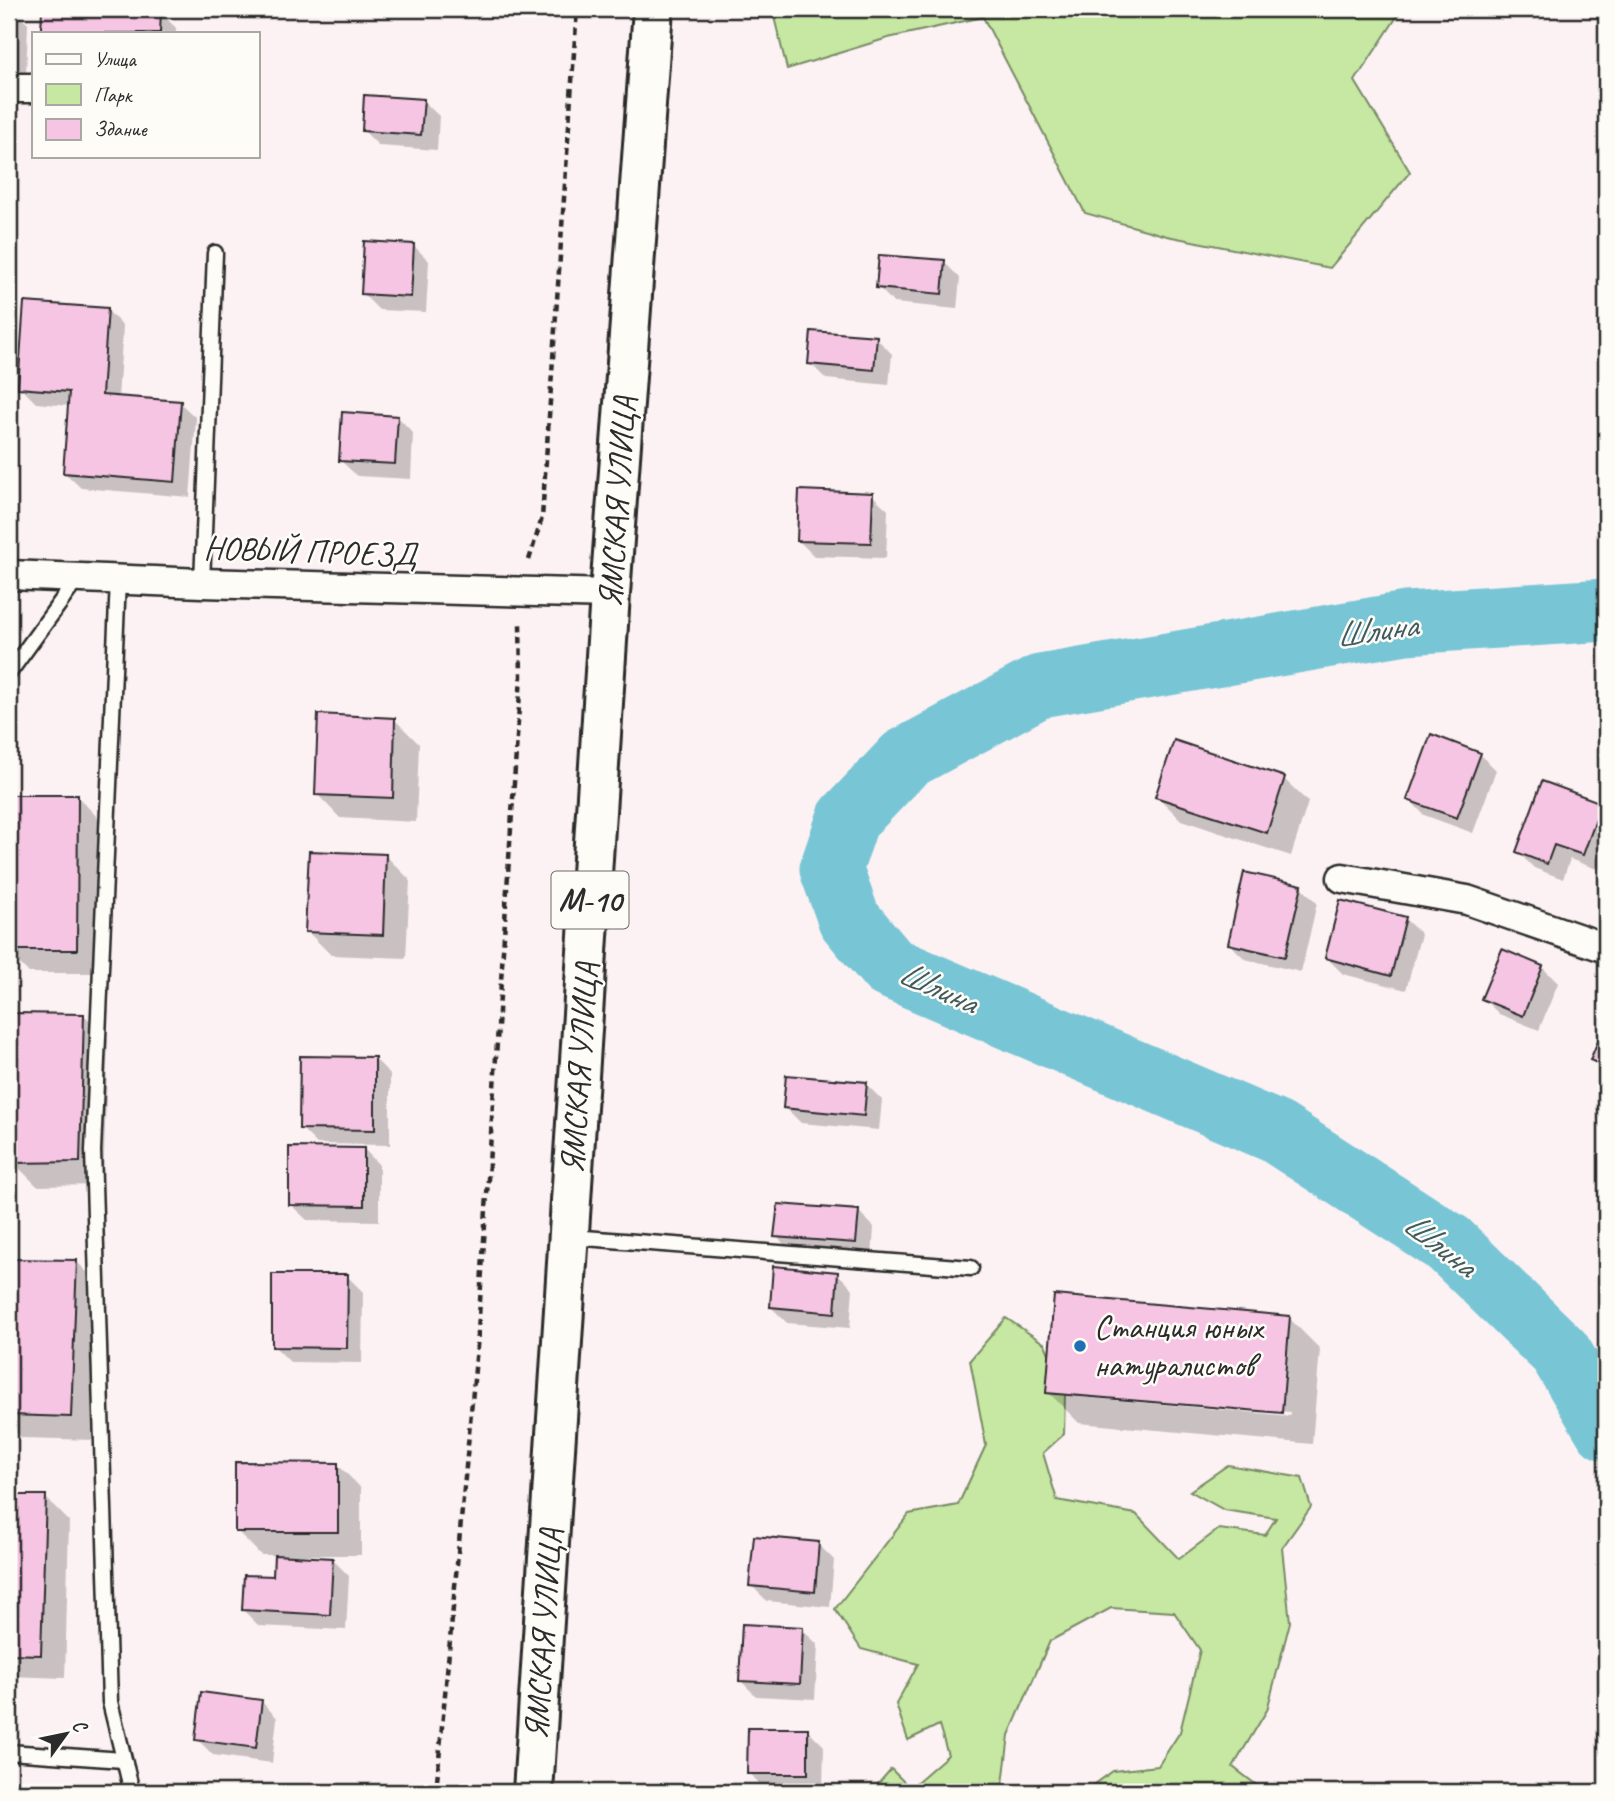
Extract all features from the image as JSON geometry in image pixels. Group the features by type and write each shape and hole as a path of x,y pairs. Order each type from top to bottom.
{"highway":[{"name":"ЯМСКАЯ УЛИЦА","path":"533,1792 610,594 653,9"}],"street":[{"path":"9,88 32,88"},
{"name":"НОВЫЙ ПРОЕЗД","path":"9,575 610,594"},
{"path":"1342,878 1467,900 1606,948"}],"lane":[{"path":"202,583 215,253"},
{"path":"9,673 78,578"},
{"path":"118,580 93,1151 110,1702 132,1792"},
{"path":"568,1236 971,1268"},
{"path":"9,1752 123,1760"}],"path":[{"path":"436,1792 479,1320 521,676 520,592 542,518 577,9"}],"green space":[{"path":"772,9 1402,9 1355,81 1410,172 1330,268 1167,236 1085,213 983,17 888,38 787,69"},
{"path":"1006,1318 1045,1344 1065,1394 1064,1434 1043,1453 1057,1500 1136,1514 1179,1559 1219,1529 1265,1535 1276,1518 1224,1510 1190,1491 1228,1465 1302,1478 1311,1507 1282,1548 1290,1622 1267,1710 1233,1767 1259,1787 1261,1792 1084,1792 1113,1771 1158,1766 1180,1732 1200,1650 1174,1612 1111,1608 1050,1641 1009,1735 1002,1792 871,1792 891,1769 910,1788 948,1755 939,1725 908,1740 896,1704 918,1664 861,1649 835,1609 909,1514 958,1505 986,1445 970,1360"}],"building":[{"path":"9,9 13,9 11,60 9,60"},
{"path":"42,9 161,10 160,32 41,32"},
{"path":"364,95 424,99 421,135 362,131"},
{"path":"364,241 414,244 411,297 361,294"},
{"path":"879,255 945,260 942,294 876,288"},
{"path":"24,302 108,308 102,395 181,401 175,482 63,473 69,392 18,388"},
{"path":"811,331 877,336 874,370 808,364"},
{"path":"342,412 398,416 395,464 339,461"},
{"path":"799,490 873,493 871,543 797,541"},
{"path":"318,714 395,718 393,798 315,795"},
{"path":"1431,734 1481,753 1457,818 1407,800"},
{"path":"1174,740 1285,777 1267,833 1155,797"},
{"path":"1542,781 1602,803 1583,855 1554,845 1547,864 1516,852"},
{"path":"9,795 78,795 77,950 9,950"},
{"path":"309,851 386,854 383,935 305,932"},
{"path":"1244,872 1302,885 1285,957 1228,944"},
{"path":"1340,900 1406,917 1391,976 1325,958"},
{"path":"1502,949 1543,966 1523,1016 1481,999"},
{"path":"13,1013 84,1014 80,1162 12,1163"},
{"path":"1606,1022 1606,1067 1590,1060"},
{"path":"300,1056 375,1057 375,1130 299,1129"},
{"path":"786,1075 867,1082 864,1116 783,1108"},
{"path":"289,1147 364,1148 364,1206 289,1205"},
{"path":"778,1204 859,1210 856,1243 774,1237"},
{"path":"9,1259 77,1260 71,1417 9,1415"},
{"path":"773,1266 838,1272 835,1313 770,1307"},
{"path":"272,1274 348,1274 347,1348 272,1347"},
{"path":"1054,1295 1290,1316 1282,1413 1046,1393"},
{"path":"235,1462 338,1463 338,1532 235,1532"},
{"path":"9,1495 46,1495 41,1655 9,1654"},
{"path":"754,1536 819,1542 815,1592 749,1586"},
{"path":"274,1555 333,1558 330,1615 242,1610 244,1575 273,1576"},
{"path":"742,1624 803,1627 800,1684 739,1681"},
{"path":"201,1692 262,1700 256,1748 195,1740"},
{"path":"748,1728 808,1728 808,1774 747,1774"}],"waterway":[{"name":"Шлина","path":"1606,610 1406,623 1040,686 905,759 848,819 831,869 849,919 889,967 1276,1132 1449,1244 1560,1352 1606,1429"}],"place":[{"name":"Станция юных натуралистов","path":"1080,1346"}]}
